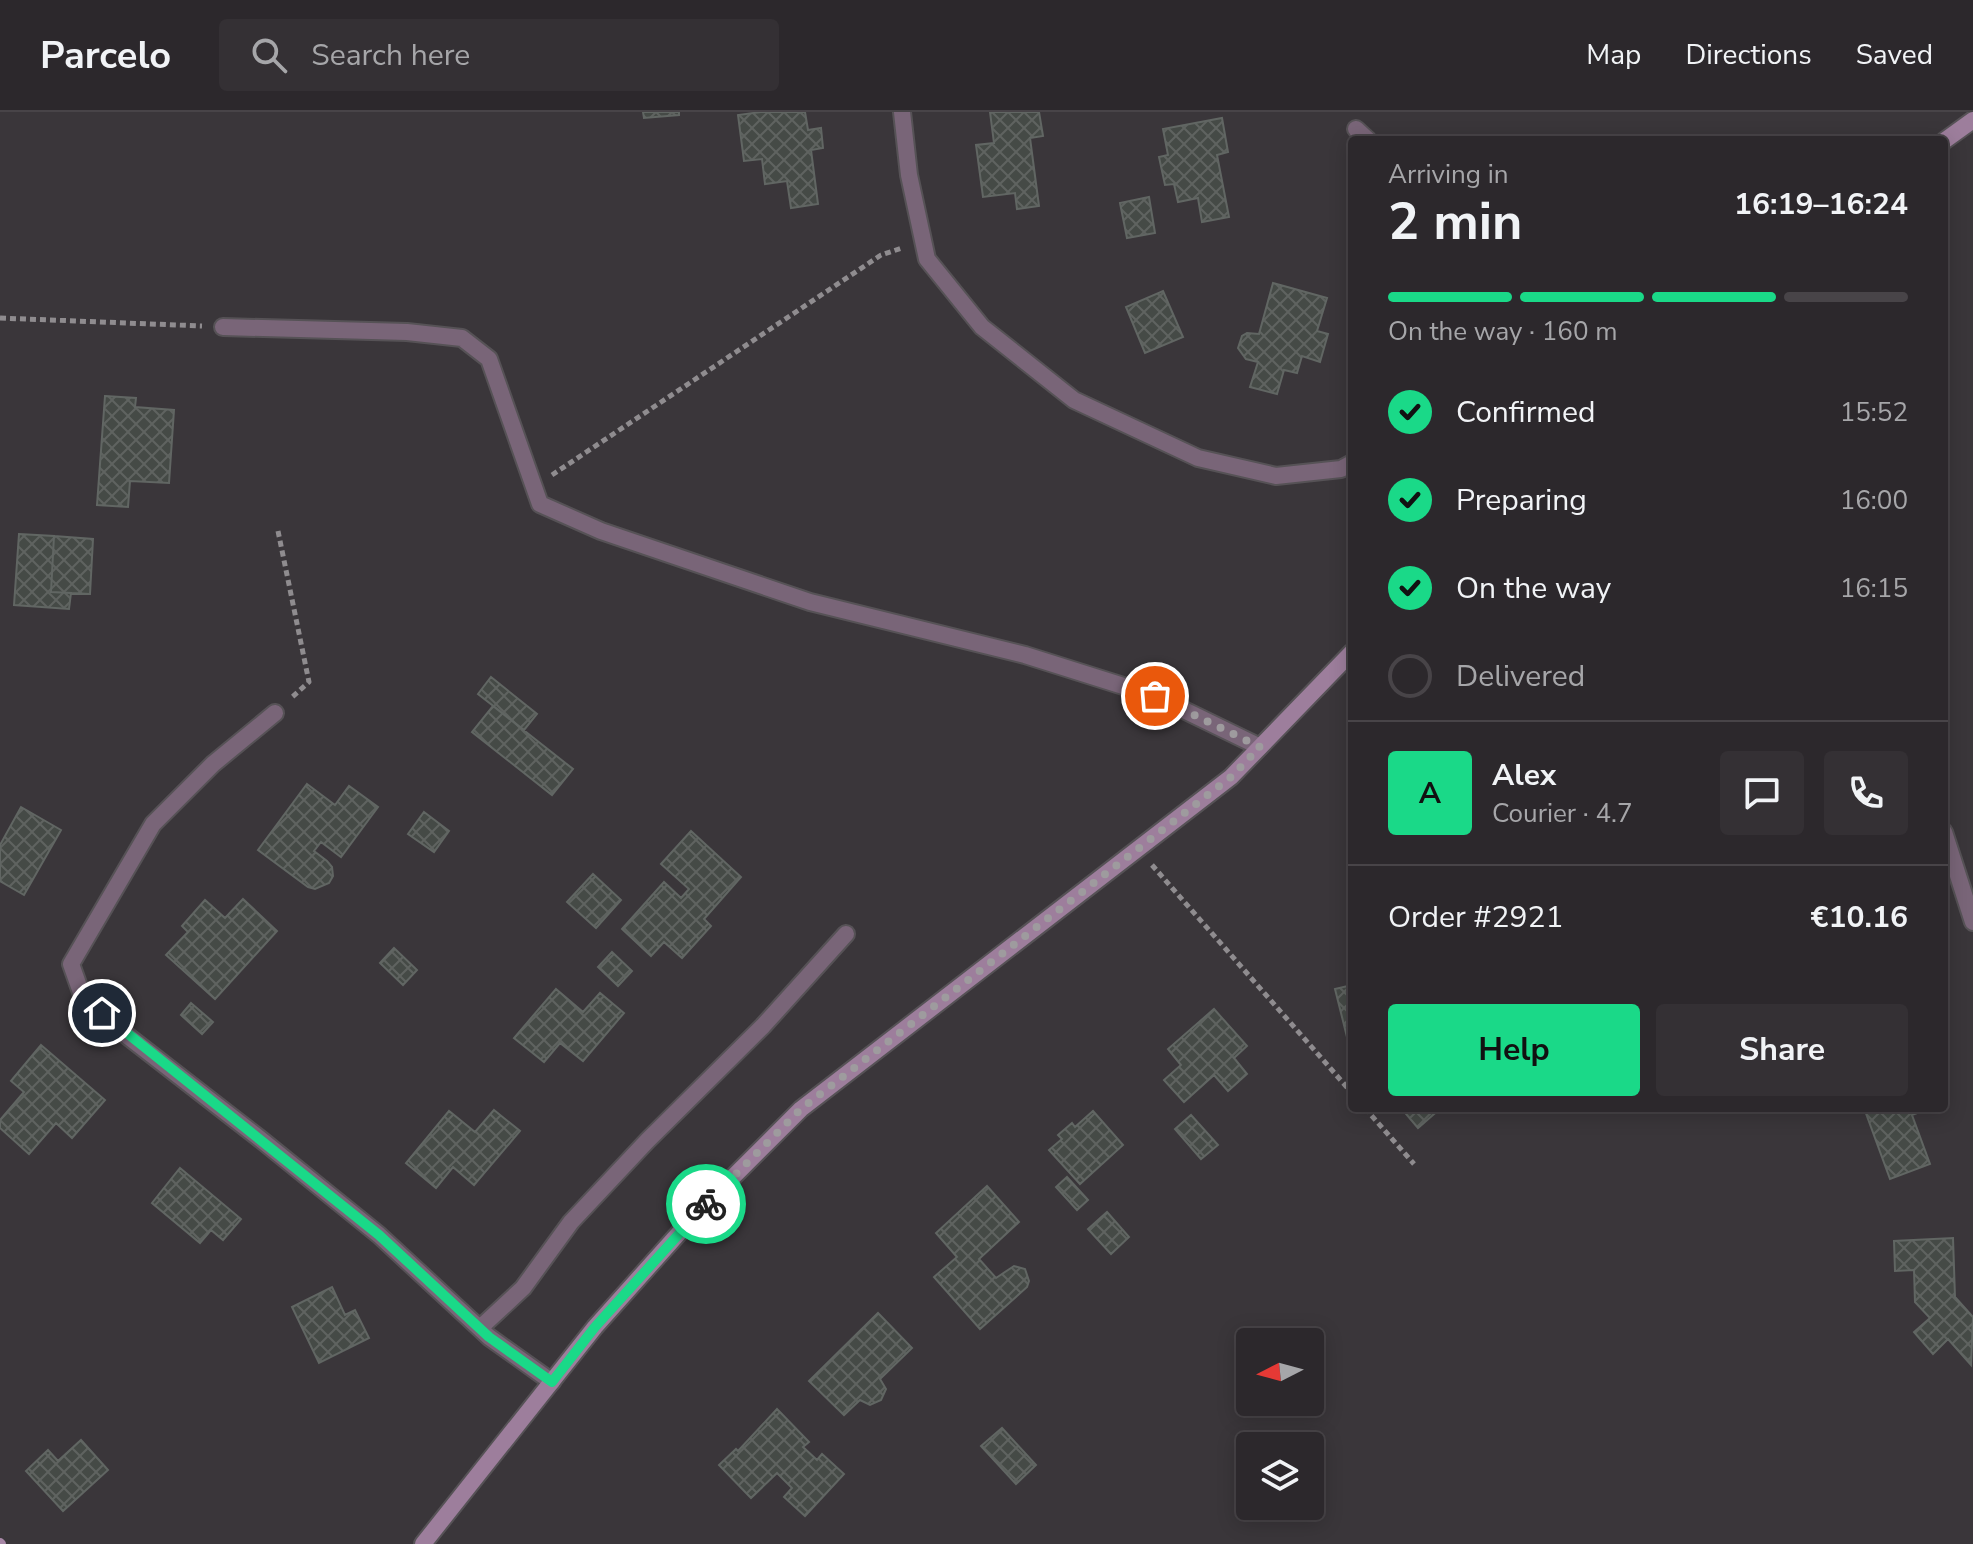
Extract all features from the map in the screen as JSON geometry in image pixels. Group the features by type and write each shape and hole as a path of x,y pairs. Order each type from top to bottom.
{"main road":[{"path":"1948,138 1973,120"},
{"path":"423,1544 595,1327 696,1214 801,1109 1231,777 1348,656"}],"street":[{"path":"902,112 909,175 927,259 982,327 1074,400 1198,458 1276,476 1341,469 1348,465"},
{"path":"223,327 407,332 462,338 489,359 540,504 601,531 810,602 1025,655 1155,696 1260,747"},
{"path":"275,713 213,764 153,824 71,964 82,995 121,1031 379,1235 489,1337 552,1382"},
{"path":"1948,844 1973,922"},
{"path":"480,1328 523,1288 571,1222 603,1187 763,1026 846,934"}],"path":[{"path":"535,487 881,255 923,240"},
{"path":"0,318 223,327"},
{"path":"275,713 309,682 278,531"},
{"path":"1138,849 1348,1088"},
{"path":"1368,1112 1414,1164"}],"building":[{"path":"643,112 679,112 679,115 644,118"},
{"path":"805,112 808,130 821,128 823,148 811,150 818,204 791,208 787,181 765,184 762,159 744,161 738,115"},
{"path":"990,112 1039,112 1043,136 1030,138 1039,206 1017,209 1015,193 983,197 976,145 994,143"},
{"path":"1222,118 1228,152 1217,155 1229,217 1202,222 1198,198 1178,202 1174,184 1165,185 1159,157 1168,155 1163,129"},
{"path":"1149,197 1155,233 1127,238 1120,203"},
{"path":"1273,283 1327,298 1317,331 1328,334 1320,362 1302,356 1297,373 1284,370 1277,394 1250,387 1258,362 1246,359 1238,348 1242,336 1259,334"},
{"path":"1163,291 1183,337 1145,353 1126,307"},
{"path":"105,396 136,398 135,407 174,410 169,483 130,481 128,507 97,505"},
{"path":"19,534 54,536 51,592 71,593 69,609 14,605"},
{"path":"54,536 93,539 90,594 51,592"},
{"path":"491,677 537,714 524,730 478,694"},
{"path":"493,706 573,769 552,795 472,732"},
{"path":"307,784 335,805 349,786 378,807 341,857 321,842 314,851 332,867 333,876 329,883 315,889 258,850"},
{"path":"21,807 61,830 24,895 0,881 0,845"},
{"path":"424,812 449,831 434,852 408,834"},
{"path":"691,831 741,877 704,919 711,926 682,958 664,942 651,956 622,929 664,882 681,898 689,889 661,864"},
{"path":"593,874 621,900 596,928 567,902"},
{"path":"243,899 277,931 215,999 166,955 188,932 182,926 205,900 225,918"},
{"path":"394,948 417,970 403,985 380,963"},
{"path":"612,952 632,971 618,986 598,967"},
{"path":"1348,986 1348,1037 1347,1037 1335,989"},
{"path":"556,989 583,1012 600,993 624,1013 583,1061 560,1043 544,1062 514,1038"},
{"path":"191,1003 213,1022 202,1034 181,1015"},
{"path":"1214,1009 1247,1046 1234,1058 1247,1074 1228,1091 1214,1075 1184,1102 1164,1080 1181,1065 1168,1049"},
{"path":"41,1045 105,1100 72,1138 56,1123 29,1154 0,1128 0,1120 24,1092 11,1081"},
{"path":"494,1110 520,1131 474,1185 453,1167 436,1188 406,1163 449,1111 475,1132"},
{"path":"1093,1111 1123,1145 1080,1184 1049,1150 1062,1139 1058,1135 1072,1123 1075,1127"},
{"path":"1404,1112 1436,1112 1418,1128"},
{"path":"1865,1112 1920,1112 1912,1115 1930,1164 1890,1179"},
{"path":"1191,1115 1218,1145 1201,1159 1175,1129"},
{"path":"180,1168 241,1219 223,1240 211,1230 200,1243 152,1203"},
{"path":"1067,1177 1088,1200 1077,1210 1056,1187"},
{"path":"987,1186 1019,1222 979,1259 996,1278 1014,1266 1025,1269 1029,1281 1027,1287 980,1329 934,1277 957,1257 936,1233"},
{"path":"1107,1212 1129,1237 1111,1254 1088,1229"},
{"path":"1953,1238 1955,1297 1973,1317 1971,1365 1948,1339 1933,1354 1914,1332 1930,1318 1915,1302 1914,1270 1895,1271 1894,1241"},
{"path":"332,1287 345,1315 355,1310 369,1338 319,1363 292,1307"},
{"path":"878,1313 912,1348 880,1379 886,1389 881,1400 870,1405 860,1400 844,1415 809,1381"},
{"path":"777,1409 809,1442 803,1447 817,1460 822,1454 844,1474 805,1516 784,1497 792,1488 777,1473 751,1498 719,1465 736,1449 738,1451"},
{"path":"1002,1428 1036,1465 1016,1484 981,1446"},
{"path":"81,1440 108,1470 63,1511 26,1471 48,1450 58,1461"}],"way so far":[{"path":"706,1204 801,1109 1231,777 1260,747 1155,696"}],"route":[{"path":"102,1013 379,1235 489,1337 552,1382 595,1327 706,1204"}]}
